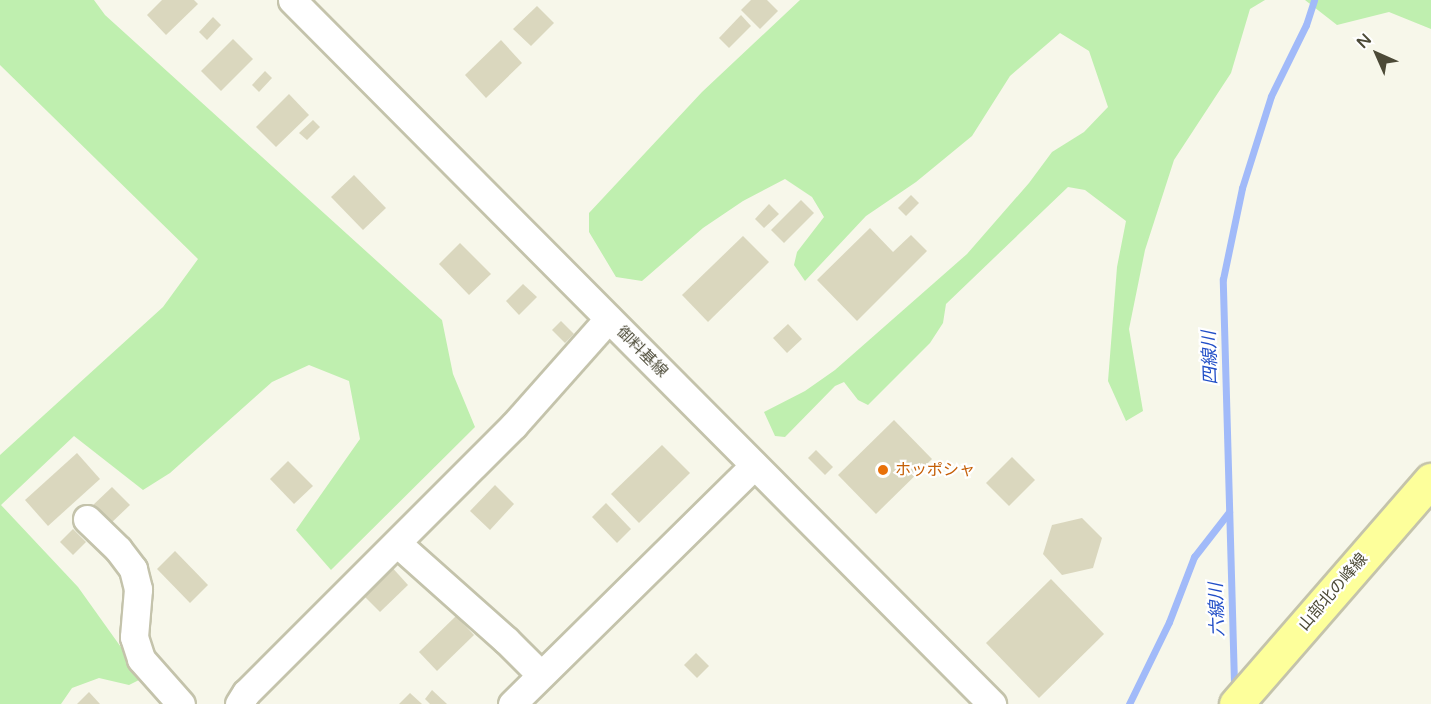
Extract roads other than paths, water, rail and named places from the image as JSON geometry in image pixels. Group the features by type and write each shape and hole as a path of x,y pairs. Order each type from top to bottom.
{"main road":[{"name":"山部北の峰線","path":"1236,704 1431,480"}],"street":[{"name":"御料基線","path":"292,0 992,704"},
{"path":"239,704 246,693 513,425 608,319"},
{"path":"512,704 754,465"},
{"path":"87,519 118,549 133,569 138,589 134,637 141,659 181,704"},
{"path":"397,543 506,640 541,675"}],"waterway":[{"name":"四線川","path":"1231,689 1234,683 1223,279 1242,188 1271,96 1306,25 1314,0"},
{"name":"四線川","path":"1129,704 1169,622 1194,557 1229,512"}],"place":[{"name":"ホッポシャ","path":"883,470"}],"water label":[{"name":"六線川","path":"1217,610"}]}
